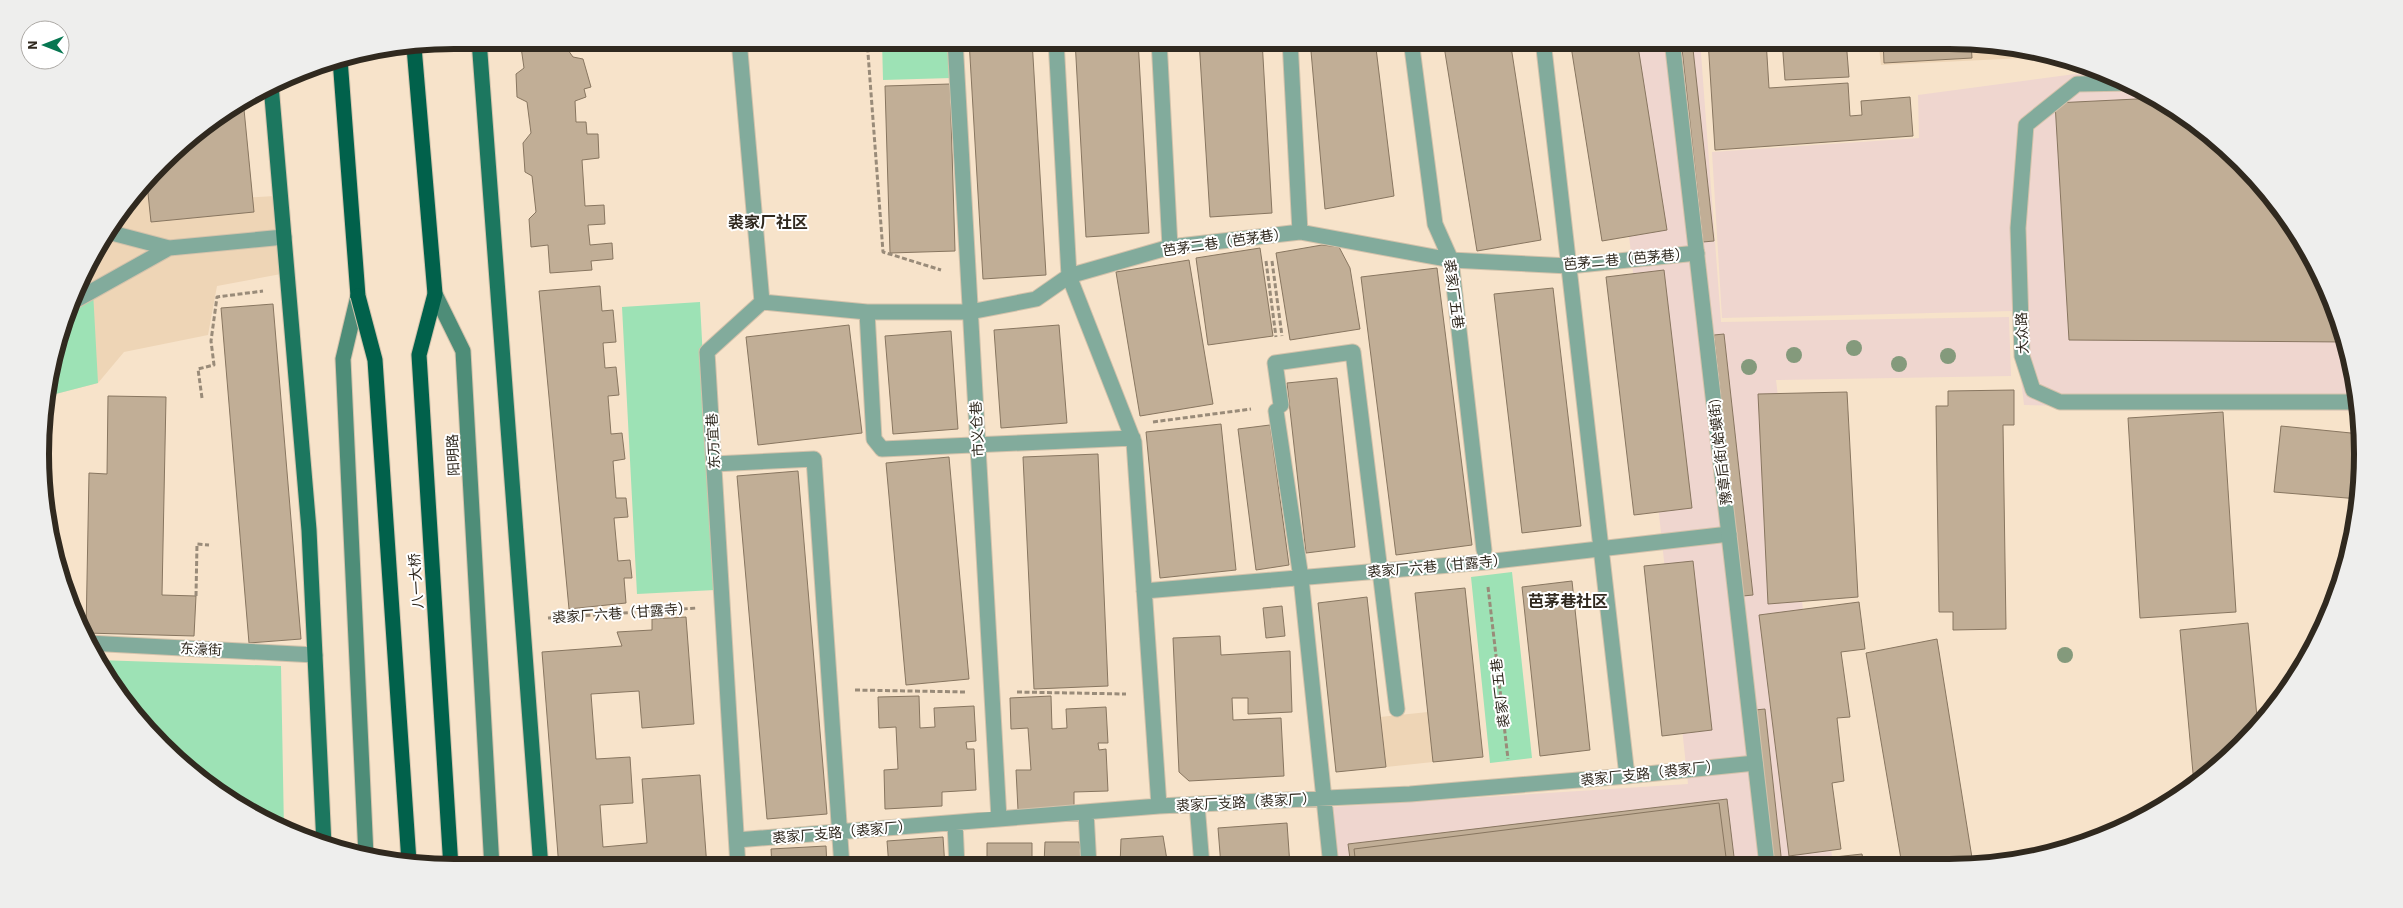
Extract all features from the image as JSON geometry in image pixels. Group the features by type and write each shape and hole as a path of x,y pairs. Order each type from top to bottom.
{"highway":[{"name":"阳明路","path":"414,51 435,294"},
{"path":"340,65 358,296"},
{"name":"八一大桥","path":"435,294 419,355 450,859"},
{"name":"八一大桥","path":"358,296 375,360 409,857"}],"main road":[{"path":"480,49 540,859"},
{"path":"272,93 309,530 324,838"}],"street":[{"path":"740,49 762,302"},
{"name":"市义仓巷","path":"955,49 999,819"},
{"path":"1056,49 1069,276 1130,432 1144,591 1159,806"},
{"path":"1159,49 1170,246"},
{"path":"1290,49 1300,232"},
{"name":"裘家厂五巷","path":"1412,49 1436,224 1451,260 1484,550"},
{"path":"1544,49 1627,776"},
{"name":"豫章后街(蛤蟆街)","path":"1673,49 1766,859"},
{"name":"大众路","path":"2111,83 2077,84 2026,125 2018,228 2022,356 2033,390 2060,402 2351,402"},
{"name":"芭茅二巷（芭茅巷）","path":"762,302 867,312 970,312 1036,299 1069,276 1170,246 1300,232 1451,260 1569,266 1697,253"},
{"path":"114,234 169,248 284,237"},
{"path":"80,298 169,248"},
{"name":"阳明路","path":"435,294 464,351 492,859"},
{"path":"358,296 343,359 366,849"},
{"name":"东万宜巷","path":"738,859 707,352 762,302"},
{"path":"867,312 874,440 882,450 978,445 1130,432"},
{"path":"1330,859 1301,578 1278,408 1275,363 1353,352 1397,709"},
{"path":"714,464 814,459 842,859"},
{"name":"裘家厂六巷（甘露寺）","path":"1144,591 1380,571 1729,534"},
{"name":"东濠街","path":"97,644 315,655"},
{"name":"裘家厂支路（裘家厂）","path":"737,840 1159,806 1325,798 1627,776 1755,763"},
{"path":"1197,804 1201,859"},
{"path":"1086,812 1089,859"},
{"path":"955,823 957,859"}],"path":[{"path":"868,49 883,252 968,279"},
{"path":"1266,236 1282,336 1276,337 1266,236"},
{"path":"202,398 198,369 214,365 211,341 217,297 288,288"},
{"path":"1130,432 1255,409"},
{"path":"196,596 197,544 209,545"},
{"name":"裘家厂五巷","path":"1489,593 1508,763"},
{"name":"裘家厂六巷（甘露寺）","path":"523,619 722,606"}],"shaded area":[{"path":"1609,49 1701,49 1721,322 2009,317 2011,376 1776,380 1832,859 1336,859 1331,807 1688,784"},
{"path":"1879,49 1976,50 2002,52 2030,58 1881,65"},
{"path":"2088,74 2104,80 2152,103 2174,117 2196,132 2236,167 2271,207 2300,251 2333,324 2346,375 2352,411 2024,405 2013,311 1722,318 1712,152 1919,138 1918,95"},
{"path":"162,173 167,202 275,196 281,274 217,286 208,335 124,352 98,383 53,395 70,324 91,275 103,251 132,207"},
{"path":"1428,712 1433,762 1386,767 1380,717"}],"green space":[{"path":"882,49 949,49 951,78 883,80"},
{"path":"93,291 98,383 53,395 70,324 81,298"},
{"path":"700,302 715,590 637,594 622,307"},
{"path":"1512,572 1532,758 1490,763 1471,577"},
{"path":"105,660 281,666 284,821 251,805 229,791 187,759 167,741 132,701"}],"building":[{"path":"521,49 568,49 573,57 583,59 591,87 584,89 586,97 575,101 576,122 586,122 587,134 598,134 599,158 582,160 585,206 604,205 605,224 588,225 590,245 612,243 613,259 591,261 592,270 550,273 548,245 531,247 529,219 536,212 532,176 525,172 523,143 531,133 527,102 517,97 516,74 524,68"},
{"path":"970,49 1033,49 1046,275 983,279"},
{"path":"1076,49 1139,49 1149,233 1086,237"},
{"path":"1200,49 1263,49 1272,213 1210,217"},
{"path":"1311,49 1376,49 1394,196 1325,209"},
{"path":"1444,49 1511,49 1541,240 1477,251"},
{"path":"1571,49 1638,49 1667,230 1602,241"},
{"path":"1682,49 1693,49 1714,241 1703,242"},
{"path":"1709,49 1767,49 1769,88 1848,83 1850,116 1862,115 1861,101 1910,97 1913,136 1715,150"},
{"path":"1783,49 1847,49 1849,77 1785,80"},
{"path":"1883,49 1971,50 1972,58 1884,63"},
{"path":"950,84 955,251 890,253 885,86"},
{"path":"2143,99 2196,132 2236,167 2271,207 2286,229 2312,275 2333,324 2338,342 2069,340 2055,103"},
{"path":"244,108 254,212 151,222 148,189 167,167 207,132"},
{"path":"1322,245 1339,247 1350,268 1360,329 1290,340 1276,253"},
{"path":"1260,248 1273,336 1208,345 1196,258"},
{"path":"1189,260 1213,404 1140,416 1116,272"},
{"path":"1437,268 1472,545 1396,555 1361,277"},
{"path":"1664,270 1692,508 1634,515 1606,277"},
{"path":"600,286 602,311 613,310 616,342 603,343 605,368 616,367 619,395 608,396 611,434 622,433 625,459 613,461 616,498 626,498 628,517 614,518 618,561 630,560 632,578 624,578 626,603 569,609 539,291"},
{"path":"1553,288 1581,526 1522,533 1494,294"},
{"path":"273,304 301,639 249,643 221,308"},
{"path":"849,325 862,433 758,445 746,337"},
{"path":"1059,325 1067,423 1001,428 994,330"},
{"path":"951,331 958,429 893,434 885,336"},
{"path":"1724,334 1753,595 1743,596 1714,335"},
{"path":"1337,378 1355,547 1306,553 1287,383"},
{"path":"2014,390 2014,425 2003,425 2006,629 1953,630 1953,612 1939,612 1936,406 1948,406 1948,391"},
{"path":"1847,392 1858,597 1768,604 1758,394"},
{"path":"108,396 166,397 162,595 196,596 194,636 91,633 86,623 89,473 107,474"},
{"path":"2223,412 2236,612 2140,618 2128,418"},
{"path":"1221,424 1236,570 1160,578 1146,432"},
{"path":"1270,425 1289,565 1256,570 1238,429"},
{"path":"2281,426 2353,433 2352,498 2274,492"},
{"path":"1098,454 1108,686 1034,689 1023,457"},
{"path":"949,457 969,679 906,685 886,463"},
{"path":"798,471 827,814 767,819 737,476"},
{"path":"1693,561 1712,730 1662,736 1644,566"},
{"path":"1572,581 1590,750 1540,756 1522,587"},
{"path":"1465,588 1483,757 1433,762 1415,593"},
{"path":"1367,597 1386,767 1336,772 1318,603"},
{"path":"1859,602 1865,649 1841,652 1850,717 1837,718 1844,781 1832,783 1841,849 1789,856 1759,615"},
{"path":"1282,606 1285,636 1266,638 1263,608"},
{"path":"686,617 694,724 642,728 639,691 591,694 596,759 630,757 633,803 600,805 603,847 647,843 642,779 700,775 706,859 558,859 542,652 622,646 617,632 652,630 652,619"},
{"path":"2248,623 2257,717 2236,741 2193,778 2180,630"},
{"path":"1220,636 1221,655 1290,651 1292,712 1248,714 1248,698 1232,698 1233,720 1281,718 1284,776 1189,781 1179,772 1173,638"},
{"path":"1937,639 1972,858 1901,859 1866,653"},
{"path":"919,696 920,728 935,727 934,708 974,706 976,741 966,742 967,749 974,749 976,790 942,792 942,806 885,809 884,770 898,769 896,727 879,728 878,697"},
{"path":"1051,696 1052,729 1067,728 1066,709 1106,707 1108,743 1098,743 1099,750 1106,749 1108,791 1074,792 1074,807 1018,810 1016,770 1031,770 1028,728 1011,729 1010,698"},
{"path":"1765,709 1781,859 1771,859 1755,710"},
{"path":"1727,799 1734,859 1350,859 1348,844"},
{"path":"1719,803 1726,859 1355,859 1354,849"},
{"path":"1287,823 1290,859 1220,859 1218,828"},
{"path":"1163,836 1167,859 1120,859 1121,839"},
{"path":"943,837 944,859 888,859 887,841"},
{"path":"1045,842 1079,842 1082,859 1044,859"},
{"path":"987,843 1032,843 1032,859 987,859"},
{"path":"826,846 827,859 772,859 771,849"},
{"path":"1862,854 1863,859 1816,859"}],"district":[{"name":"裘家厂社区","path":"768,222"},
{"name":"芭茅巷社区","path":"1568,601"}]}
